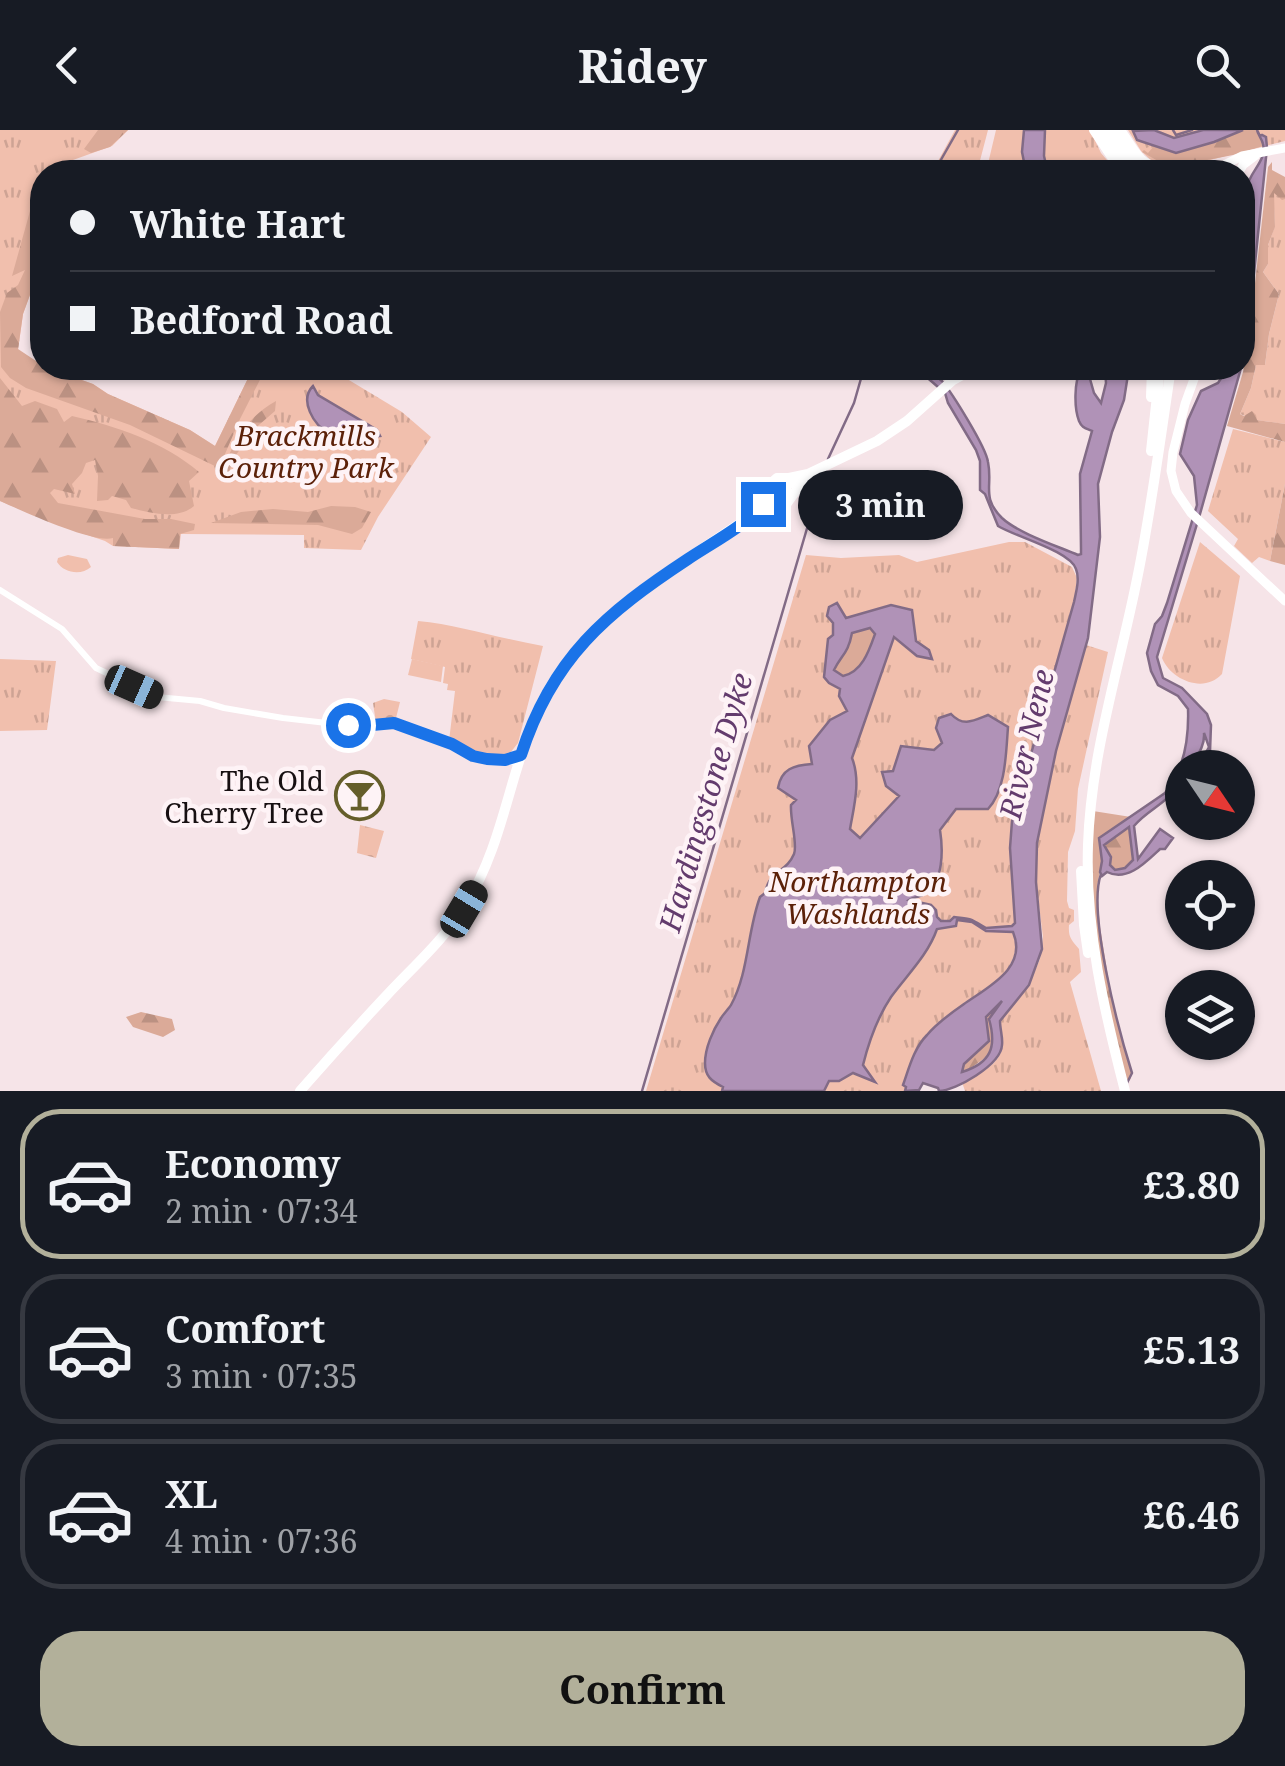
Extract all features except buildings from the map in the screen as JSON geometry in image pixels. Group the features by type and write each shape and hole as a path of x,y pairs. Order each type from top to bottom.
{"highway":[{"path":"1103,130 1119,160"},
{"path":"1103,130 1125,160"},
{"path":"1120,130 1142,160"},
{"path":"770,500 766,489 774,480 793,483 878,441 908,422 953,380"},
{"path":"1152,380 1154,452"},
{"path":"1122,1091 1098,976 1085,845 1091,750 1136,558 1164,380"},
{"path":"300,1091 444,936 474,892 490,860 519,759 550,688 575,651 620,606 770,500 787,503 796,493 793,483"}],"main road":[{"path":"1233,160 1285,148"},
{"path":"1249,160 1262,153"},
{"path":"1194,380 1172,464 1176,490 1196,517 1285,601"}],"street":[{"path":"0,590 62,629 96,668 157,697 200,701 283,718 362,726 394,723 473,756 519,759"},
{"path":"505,760 514,777"}],"green space":[{"name":"Brackmills Country Park","path":"0,130 128,130 112,146 73,160 30,160 30,295 18,350 30,358 30,380 82,380 93,384 215,446 247,380 349,380 402,412 431,437 361,550 304,548 304,535 181,534 179,549 113,546 0,501"},
{"path":"98,130 128,130 110,147 91,153 84,149"},
{"path":"955,130 988,130 980,160 939,160"},
{"path":"996,130 1024,130 1024,160 989,160"},
{"path":"1045,130 1090,130 1107,160 1045,160"},
{"path":"1128,130 1285,130 1285,141 1210,160 1151,160"},
{"path":"1243,130 1257,130 1263,146 1207,160 1156,160 1142,152 1148,153 1154,146 1181,152"},
{"path":"1272,162 1272,170 1285,177 1285,199 1274,193 1275,227 1263,272 1279,294 1265,365 1256,365 1255,370 1255,283 1268,167"},
{"path":"1273,191 1285,199 1285,424 1240,414 1255,380 1256,365 1265,365 1279,294 1263,272 1275,226"},
{"path":"30,211 30,295 18,349 30,357 30,380 82,380 93,384 215,446 247,380 260,380 219,468 130,425 26,388 10,378 1,367 0,312 7,293 18,285 25,270 12,276"},
{"path":"0,378 22,406 35,401 57,409 64,422 72,416 122,430 171,452 199,472 189,481 194,506 180,513 131,508 126,500 112,496 97,501 95,460 86,463 72,484 75,494 54,489 50,493 58,503 195,524 194,530 180,534 179,549 113,546 113,538 75,532 0,501"},
{"path":"1241,380 1253,380 1240,414 1252,411 1257,420 1285,424 1285,442 1227,426"},
{"path":"276,401 275,411 253,430 223,468 243,430"},
{"path":"1233,429 1285,442 1285,484 1270,561 1259,557 1252,563 1234,546 1238,539 1208,511"},
{"path":"1285,484 1285,565 1270,561"},
{"path":"331,506 371,512 362,528 352,534 318,525 211,523 241,512 308,512"},
{"name":"Northampton Washlands","path":"1025,542 1072,567 1077,578 1074,602 1018,797 1010,848 1016,947 1007,971 997,983 925,1036 915,1051 903,1085 905,1091 646,1091 806,555 899,555 917,562"},
{"path":"1200,542 1240,576 1222,674 1197,684 1173,673 1162,658"},
{"path":"68,555 87,559 91,567 78,572 64,569 58,558"},
{"path":"418,621 543,646 518,743 506,758 475,754 449,741 455,691 447,690 448,684 443,683 445,667 411,659"},
{"path":"870,628 875,634 864,660 843,676 834,669 850,645 852,633"},
{"path":"1086,645 1108,652 1078,789 1075,831 1068,852 1067,901 1074,910 1069,933 1079,949 1081,972 1070,982 1101,1091 965,1091 962,1082 986,1069 1000,1055 1000,1021 1029,985 1040,959 1043,937 1036,882 1037,843 1056,751"},
{"path":"0,659 56,661 47,730 0,731"},
{"path":"412,659 443,666 441,682 408,675"},
{"path":"384,699 400,702 395,722 376,723 373,703"},
{"path":"1093,811 1131,817 1102,840 1097,887 1113,1007 1132,1073 1126,1083 1096,941"},
{"path":"360,825 384,831 376,858 357,853"},
{"path":"1128,826 1133,860 1115,870 1104,845"},
{"path":"1002,1000 994,1011 994,1043 989,1055 962,1072 972,1055 987,1044 986,1017"},
{"path":"141,1012 172,1019 175,1030 163,1037 133,1027 126,1017"}],"shaded area":[{"path":"1024,130 1045,130 1045,160 1024,160"},
{"path":"1154,130 1174,138 1203,130 1243,130 1176,153 1137,140 1133,131"},
{"path":"1257,130 1266,137 1267,148 1255,263 1255,170 1264,150"},
{"path":"930,380 942,381 986,455 990,497 996,511 1009,524 1078,555 1080,474 1092,431 1077,416 1077,381 1090,380 1101,403 1106,380 1127,380 1098,484 1100,537 1088,638 1056,751 1037,843 1042,949 1029,985 1000,1021 1000,1053 976,1076 955,1087 939,1091 923,1083 919,1090 905,1091 903,1085 922,1040 944,1018 1003,975 1015,956 1016,945 1013,932 986,931 972,922 957,920 956,926 937,929 923,956 882,1013 863,1065 875,1082 853,1073 839,1081 829,1081 824,1091 722,1091 723,1087 706,1071 708,1045 737,992 760,897 795,850 791,805 796,800 778,788 789,769 812,764 809,746 830,720 847,711 839,696 840,689 824,677 828,639 833,635 833,623 827,616 829,607 837,603 846,618 891,605 912,610 916,641 929,650 932,659 917,656 894,637 852,758 856,785 850,829 860,838 899,796 886,786 882,772 893,771 901,746 934,750 942,743 936,728 939,718 951,714 968,722 988,715 1008,727 998,792 988,809 956,809 940,830 942,855 936,882 925,894 909,900 931,905 941,921 964,918 986,928 1015,923 1012,821 1074,602 1077,573 1064,556 998,526 980,490 976,450 945,393","holes":["870,628 875,634 867,654 850,674 843,676 834,670 852,633","1002,1001 989,1019 992,1038 989,1053 980,1064 962,1072 964,1064 989,1041 986,1017"]},
{"path":"1220,380 1238,380 1157,657 1163,678 1182,688 1207,714 1211,725 1210,750 1204,733 1200,750 1185,750 1188,709 1178,696 1158,685 1147,653 1197,505 1194,476 1180,454 1188,420 1201,391"},
{"path":"313,386 318,395 377,430 380,436 341,437 324,430 313,419 308,405"},
{"path":"1165,793 1165,800 1134,826 1138,859 1160,829 1165,832 1165,840 1172,840 1142,865 1122,875 1107,872 1102,876 1099,838","holes":["1129,827 1133,860 1125,868 1115,870 1104,845"]}],"waterway":[{"name":"Hardingstone Dyke","path":"941,160 958,130"},
{"path":"1173,130 1176,135 1192,130"},
{"name":"Hardingstone Dyke","path":"828,459 861,380"},
{"name":"Hardingstone Dyke","path":"813,509 821,477"},
{"name":"Hardingstone Dyke","path":"642,1091 808,525"},
{"path":"1101,874 1101,943 1132,1073 1127,1083"}],"place":[{"name":"The Old Cherry Tree","path":"359,796"}],"route":[{"path":"348,725 394,723 473,756 514,759 521,755 550,688 587,638 620,606 763,504"}],"water label":[{"name":"River Nene","path":"1026,744"}]}
